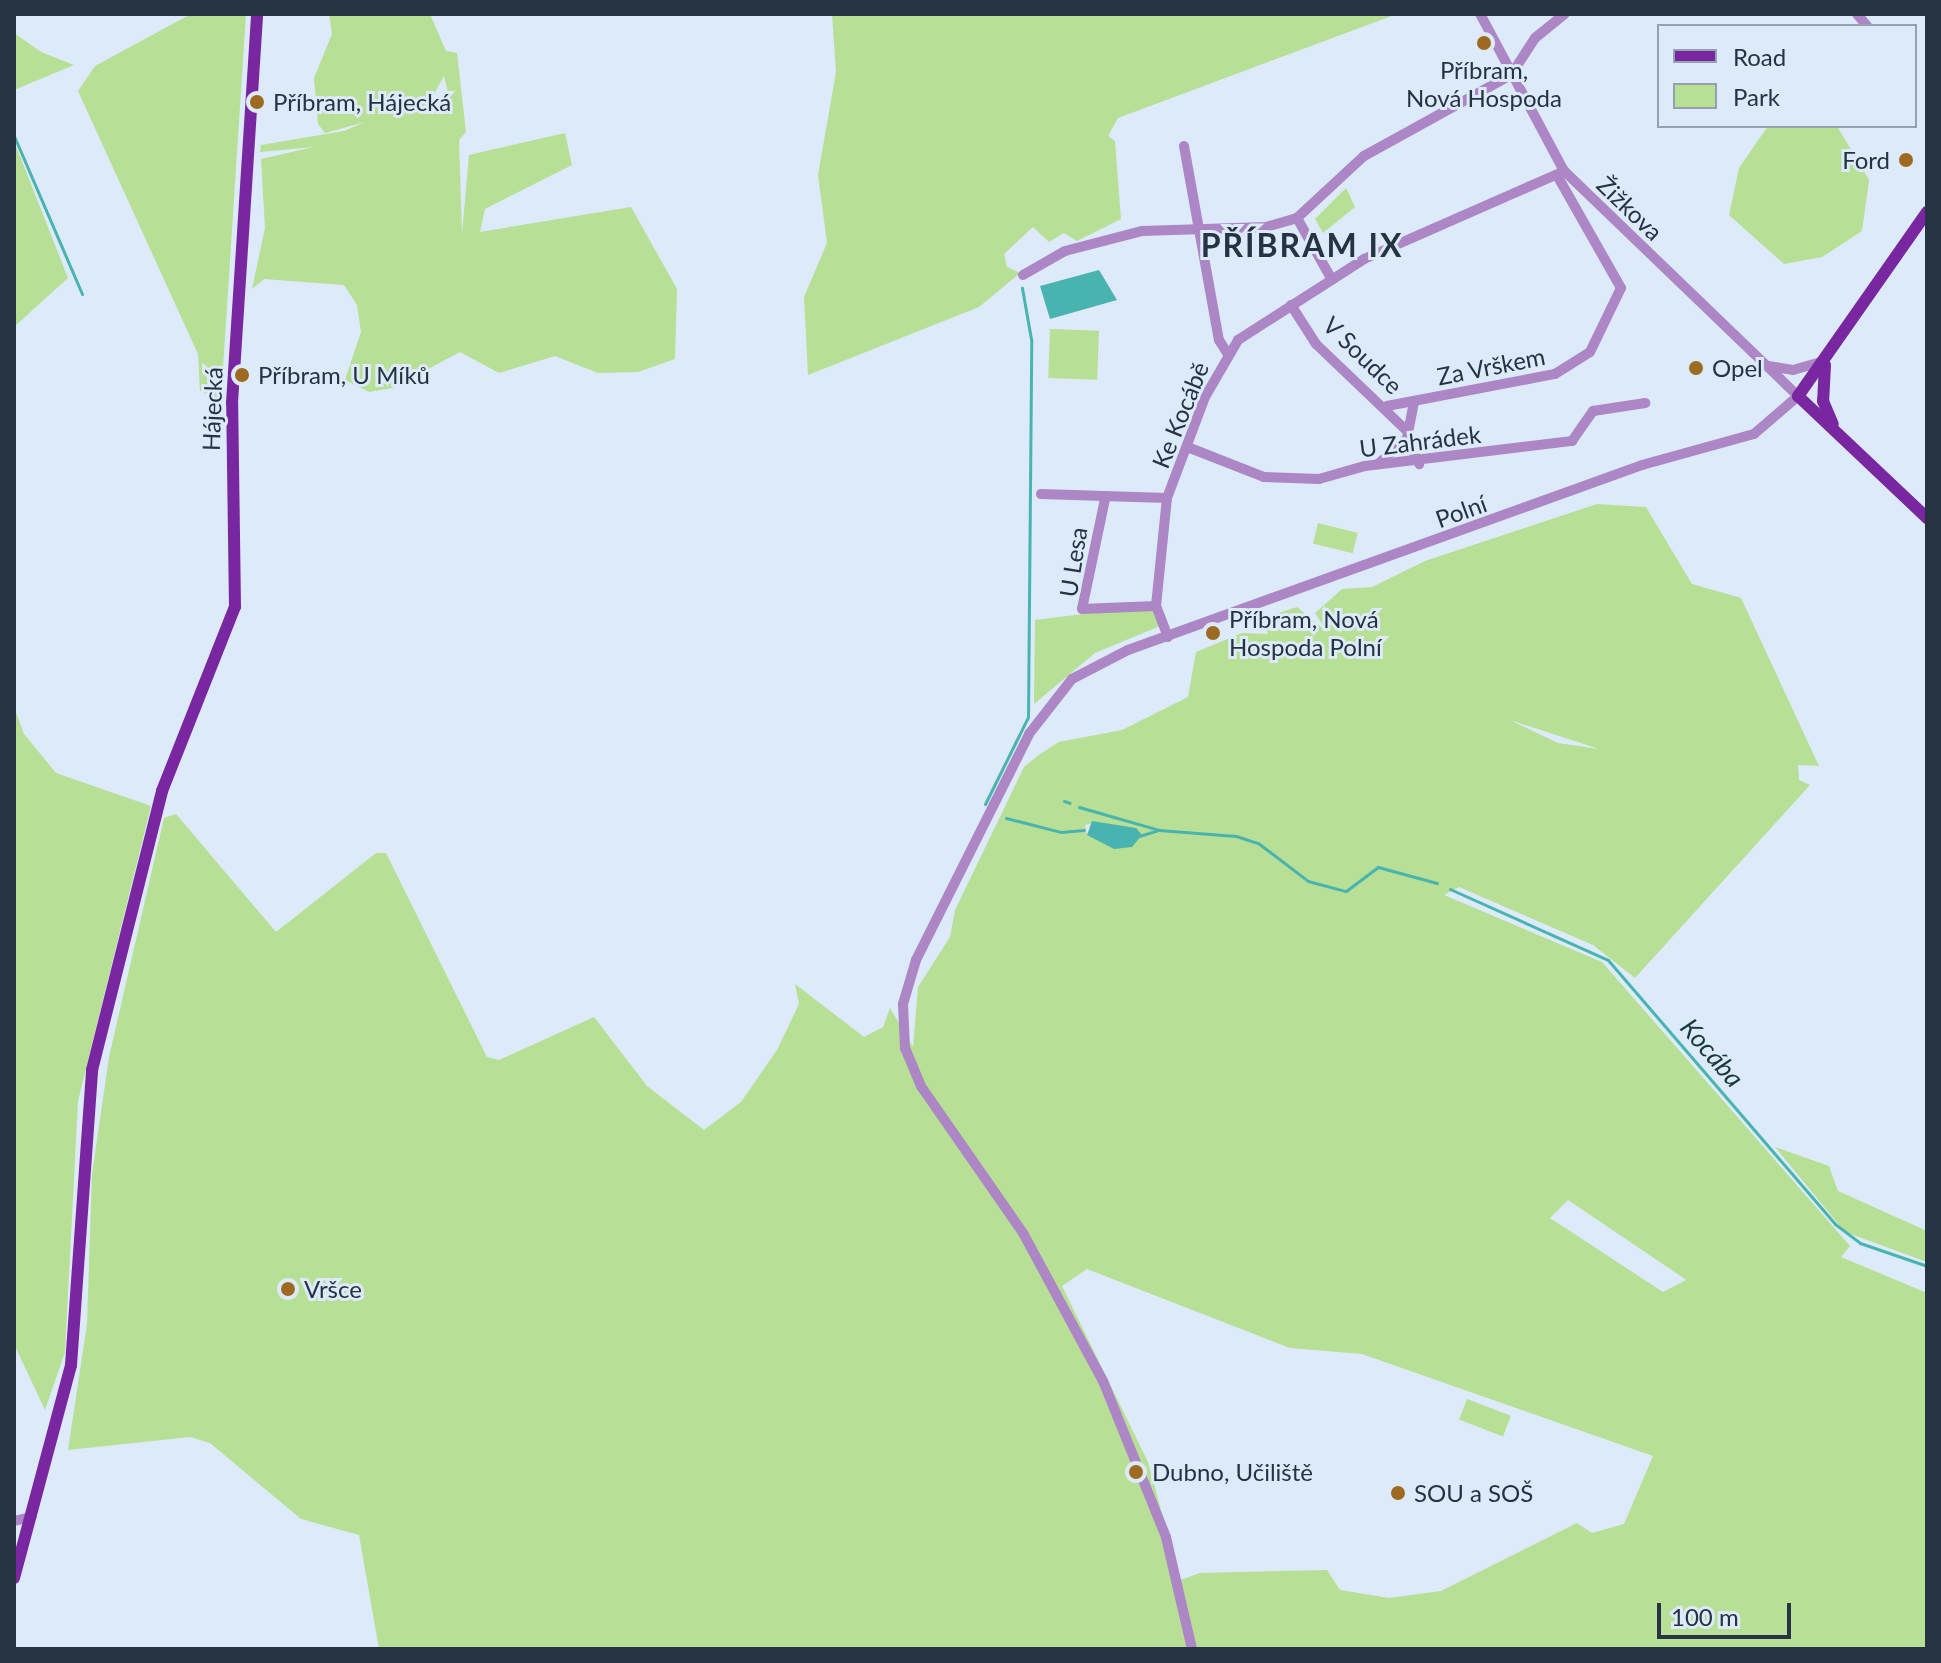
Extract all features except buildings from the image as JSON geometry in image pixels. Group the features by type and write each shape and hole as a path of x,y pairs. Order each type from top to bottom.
{"main road":[{"name":"Hájecká","path":"14,1578 71,1365 92,1070 162,791 235,607 232,403 257,14"},
{"path":"1927,212 1798,396 1927,518"},
{"path":"1827,358 1823,401 1837,433"}],"street":[{"name":"Žižkova","path":"1480,14 1562,175 1798,396"},
{"path":"1023,275 1086,244 1197,226 1266,227 1297,218 1364,156 1511,75 1535,38 1565,14"},
{"path":"1184,146 1197,226 1227,353"},
{"name":"Ke Kocábě","path":"1168,637 1156,606 1167,498 1227,353 1331,278 1562,175"},
{"name":"Za Vrškem","path":"1387,406 1555,374 1590,352 1621,288 1562,175"},
{"path":"1297,218 1331,278"},
{"name":"V Soudce","path":"1291,305 1316,344 1387,406 1407,436 1419,464"},
{"path":"1766,365 1793,370 1827,358"},
{"name":"Polní","path":"1192,1649 1166,1537 1103,1381 1023,1233 921,1086 902,1026 916,960 1029,734 1072,679 1128,650 1642,465 1754,434 1798,396"},
{"name":"V Soudce","path":"1407,436 1414,402"},
{"name":"U Zahrádek","path":"1190,448 1264,477 1319,479 1378,464 1419,464 1572,441 1593,411 1645,403"},
{"path":"1378,464 1407,436"},
{"name":"U Lesa","path":"1041,494 1105,499 1167,498"},
{"name":"U Lesa","path":"1105,499 1082,609 1156,606"},
{"path":"14,1521 32,1517"}],"green space":[{"path":"191,14 246,14 221,399 200,391 198,354 78,91 95,66"},
{"path":"329,14 430,14 446,51 457,53 466,132 459,140 462,234 469,155 565,133 572,165 485,209 480,232 631,207 677,289 675,359 638,372 598,373 555,356 499,373 460,352 392,388 369,392 345,380 361,332 357,305 344,285 264,279 252,289 265,228 261,159 314,147 260,152 261,145 344,131 365,122 325,133 318,124 314,78 332,34","holes":["444,76 451,105 444,99 429,103"]},
{"path":"832,14 1397,14 1118,118 1108,136 1115,141 1121,219 1077,241 1064,233 1049,242 1033,227 1004,254 1007,267 1020,273 979,307 808,375 804,297 827,243 818,175 836,72"},
{"path":"14,33 41,52 74,65 14,90"},
{"path":"1767,128 1838,128 1869,180 1862,231 1822,257 1784,264 1729,215 1739,168"},
{"path":"14,141 68,278 15,326 14,325"},
{"path":"1346,188 1355,207 1323,233 1315,219"},
{"path":"1050,329 1099,331 1097,380 1048,378"},
{"path":"1597,504 1646,507 1692,584 1741,598 1819,766 1798,765 1799,780 1810,785 1635,978 1593,945 1459,887 1444,895 1602,962 1850,1246 1841,1257 1927,1293 1927,1649 379,1649 359,1535 301,1519 210,1443 190,1437 68,1450 87,1324 92,1174 109,1057 164,818 176,814 276,932 376,853 386,853 487,1057 499,1060 594,1017 647,1086 704,1130 741,1102 777,1050 799,1004 795,984 864,1037 883,1027 890,1008 913,1047 918,987 950,937 955,910 1024,767 1040,754 1059,742 1122,730 1188,697 1196,652 1242,633 1268,634 1264,625 1278,613 1297,607 1328,633 1315,613 1342,589 1372,587 1425,561","holes":["1512,721 1599,749 1558,743","1099,822 1113,828 1136,828 1087,835 1085,825","1568,1200 1686,1280 1663,1292 1550,1218","1087,1269 1290,1348 1362,1354 1653,1456 1624,1524 1592,1533 1577,1523 1441,1591 1389,1598 1340,1590 1327,1570 1200,1573 1180,1580 1148,1462 1062,1286"]},
{"path":"1318,523 1358,533 1353,553 1313,543"},
{"path":"1115,610 1153,610 1160,626 1095,653 1034,704 1035,620"},
{"path":"14,707 24,734 56,773 151,806 78,1101 65,1352 45,1410 14,1344"},
{"path":"1775,1147 1829,1166 1838,1191 1927,1231 1927,1262 1845,1232"},
{"path":"1467,1399 1511,1416 1503,1436 1459,1420"}],"shaded area":[{"path":"1099,270 1117,300 1050,319 1040,286"},
{"path":"1092,821 1136,828 1142,835 1132,847 1114,849 1087,835"}],"waterway":[{"path":"14,136 82,294"},
{"path":"985,804 1028,717 1031,339 1022,288"},
{"name":"Kocába","path":"1064,801 1070,803"},
{"name":"Kocába","path":"1079,807 1159,830 1236,836 1258,843 1308,881 1346,891 1378,867 1437,883"},
{"path":"1006,818 1061,832 1084,830"},
{"path":"1139,836 1159,830"},
{"name":"Kocába","path":"1450,889 1608,960 1835,1224 1860,1243 1927,1266"}],"place":[{"name":"Příbram, Nová Hospoda","path":"1484,43"},
{"name":"Příbram, Hájecká","path":"257,102"},
{"name":"Ford","path":"1906,160"},
{"name":"Opel","path":"1696,368"},
{"name":"Příbram, U Míků","path":"242,375"},
{"name":"Příbram, Nová Hospoda Polní","path":"1213,633"},
{"name":"Vršce","path":"288,1289"},
{"name":"Dubno, Učiliště","path":"1136,1472"},
{"name":"SOU a SOŠ","path":"1398,1493"}],"district":[{"name":"PŘÍBRAM IX","path":"1302,245"}]}
